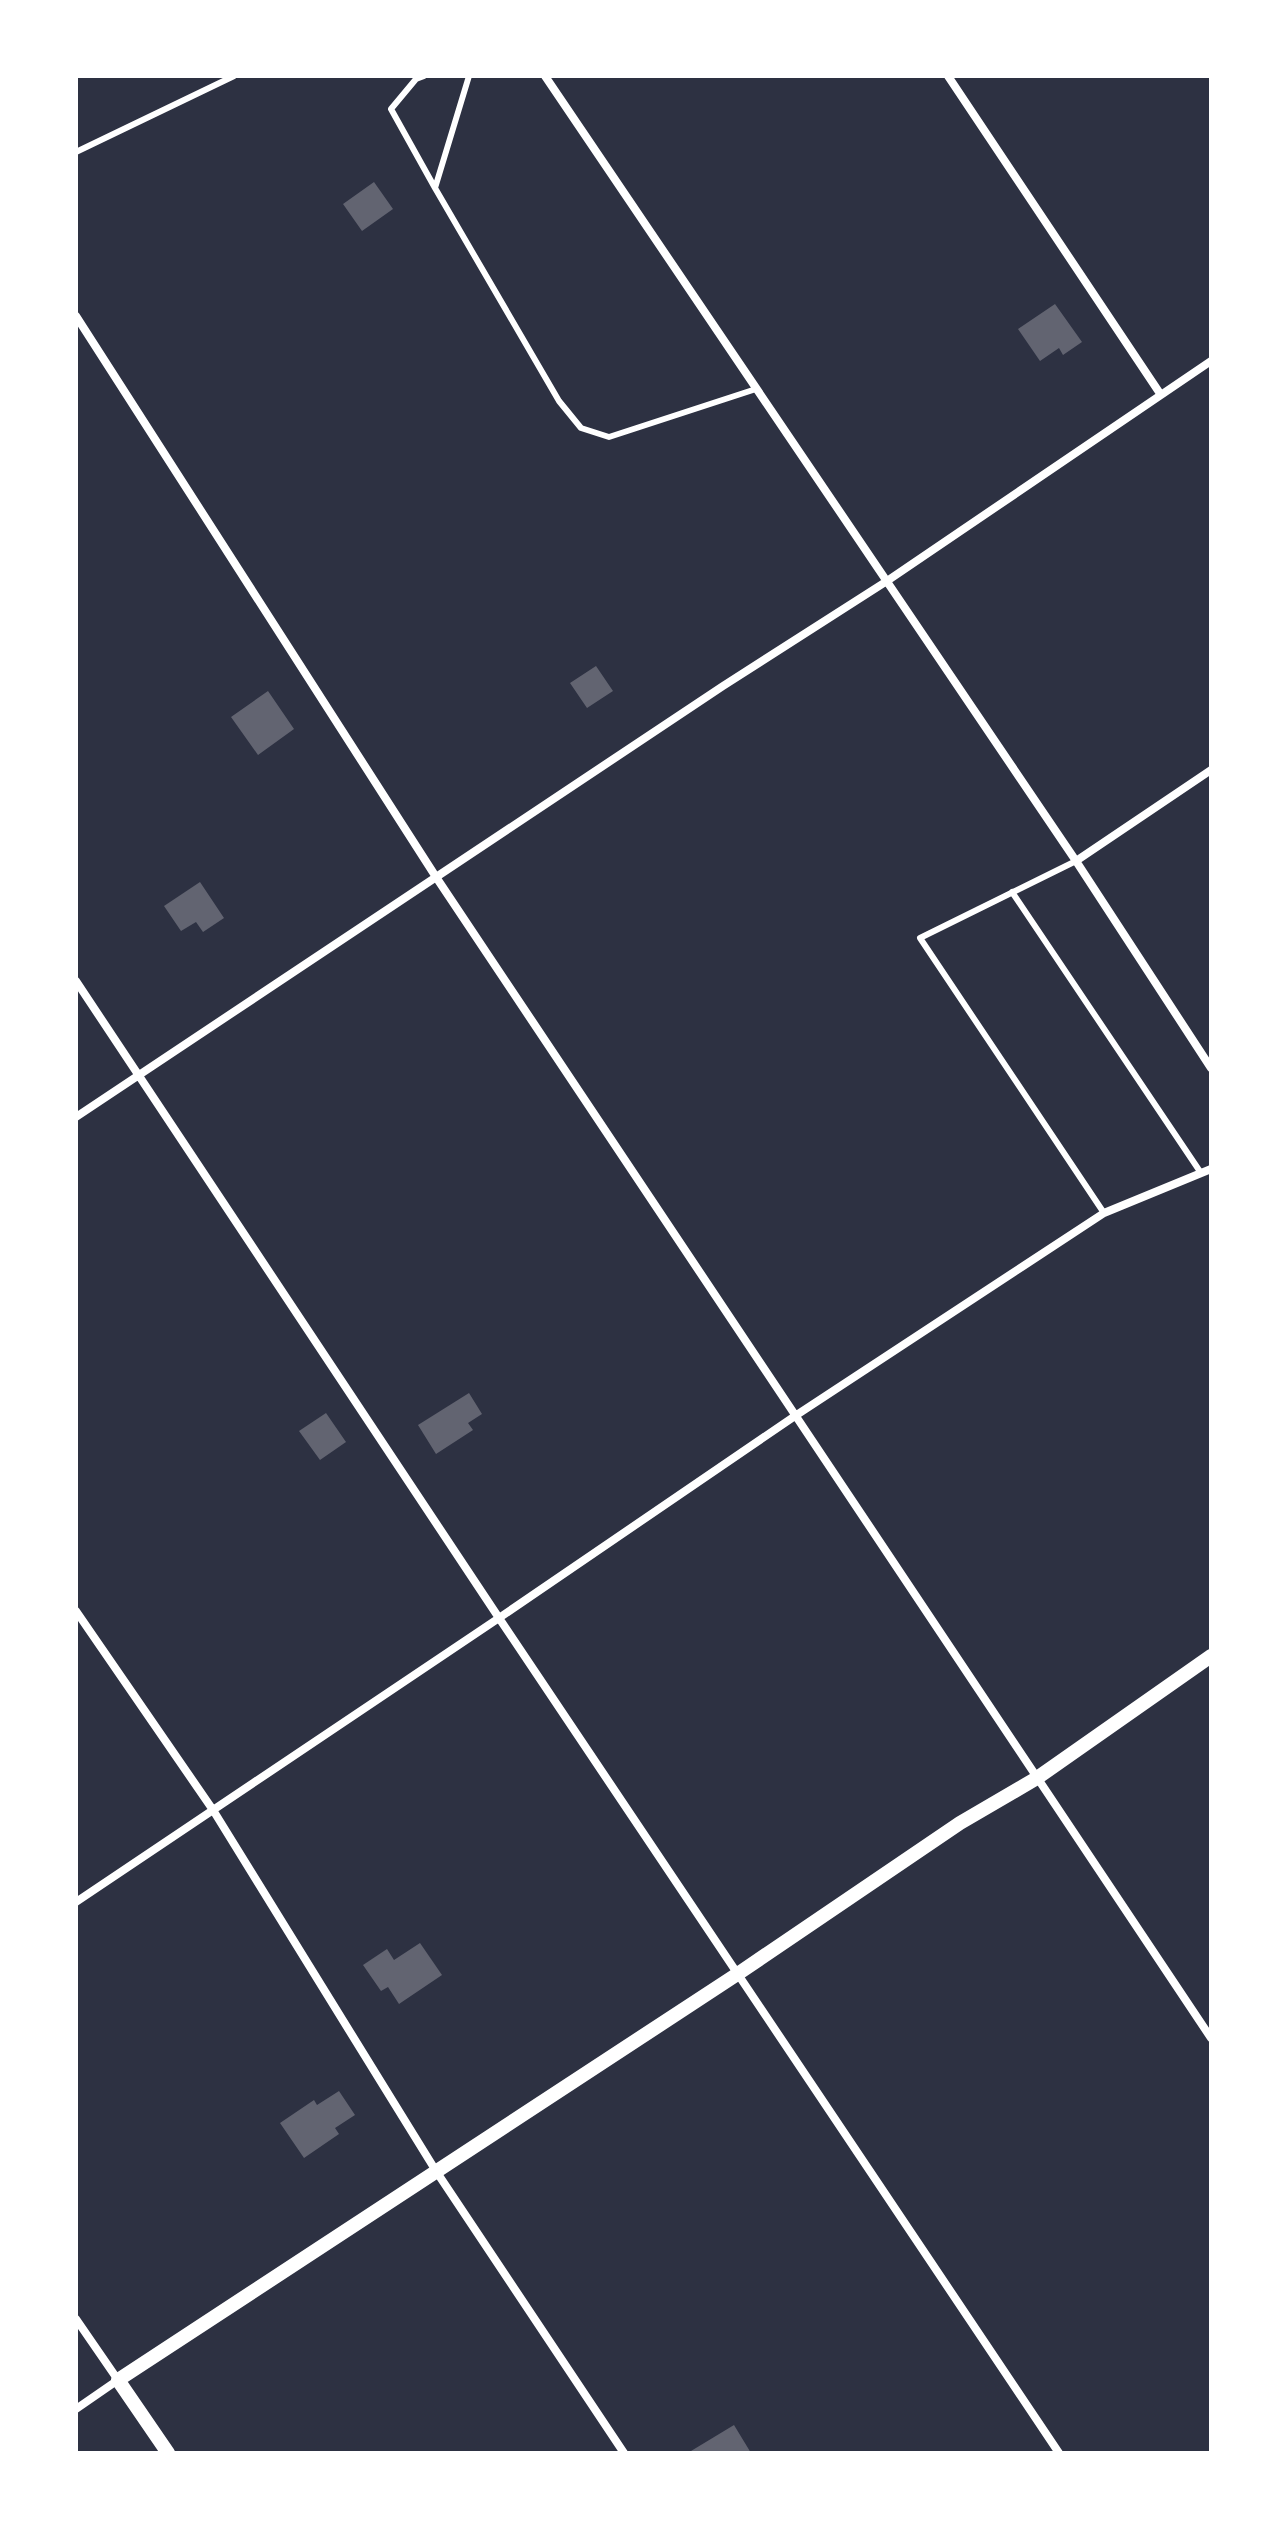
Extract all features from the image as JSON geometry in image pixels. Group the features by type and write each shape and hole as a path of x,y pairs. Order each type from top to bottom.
{"street":[{"path":"545,76 1076,861 1211,1068"},
{"path":"948,76 1161,395"},
{"path":"76,316 436,877 1211,2038"},
{"path":"76,1117 723,686 887,581 1211,361"},
{"path":"1076,861 1211,770"},
{"path":"76,981 1059,2453"},
{"path":"76,1902 795,1416 1104,1213 1211,1169"},
{"path":"76,1611 213,1810 436,2171 624,2453"},
{"path":"76,2409 739,1973 960,1823 1037,1778 1211,1656"},
{"path":"76,2319 168,2453"}],"lane":[{"path":"76,152 234,76"},
{"path":"424,76 416,79 391,109 559,401 581,428 609,437 756,389"},
{"path":"435,188 469,76"},
{"path":"1076,861 920,938 1104,1213"},
{"path":"1012,892 1201,1173"}],"building":[{"path":"374,182 393,209 362,231 343,204"},
{"path":"1055,304 1082,342 1063,355 1059,348 1040,361 1018,329"},
{"path":"596,666 613,691 587,708 570,683"},
{"path":"268,691 294,729 258,755 231,717"},
{"path":"200,882 224,918 203,932 196,922 181,931 164,906"},
{"path":"469,1393 482,1414 468,1423 473,1430 436,1454 418,1425"},
{"path":"326,1413 346,1442 320,1460 299,1431"},
{"path":"420,1943 442,1975 399,2004 388,1987 381,1991 363,1965 387,1949 394,1960"},
{"path":"339,2091 355,2115 335,2128 339,2134 304,2158 280,2123 314,2100 317,2105"},
{"path":"734,2425 751,2453 691,2451"}]}
